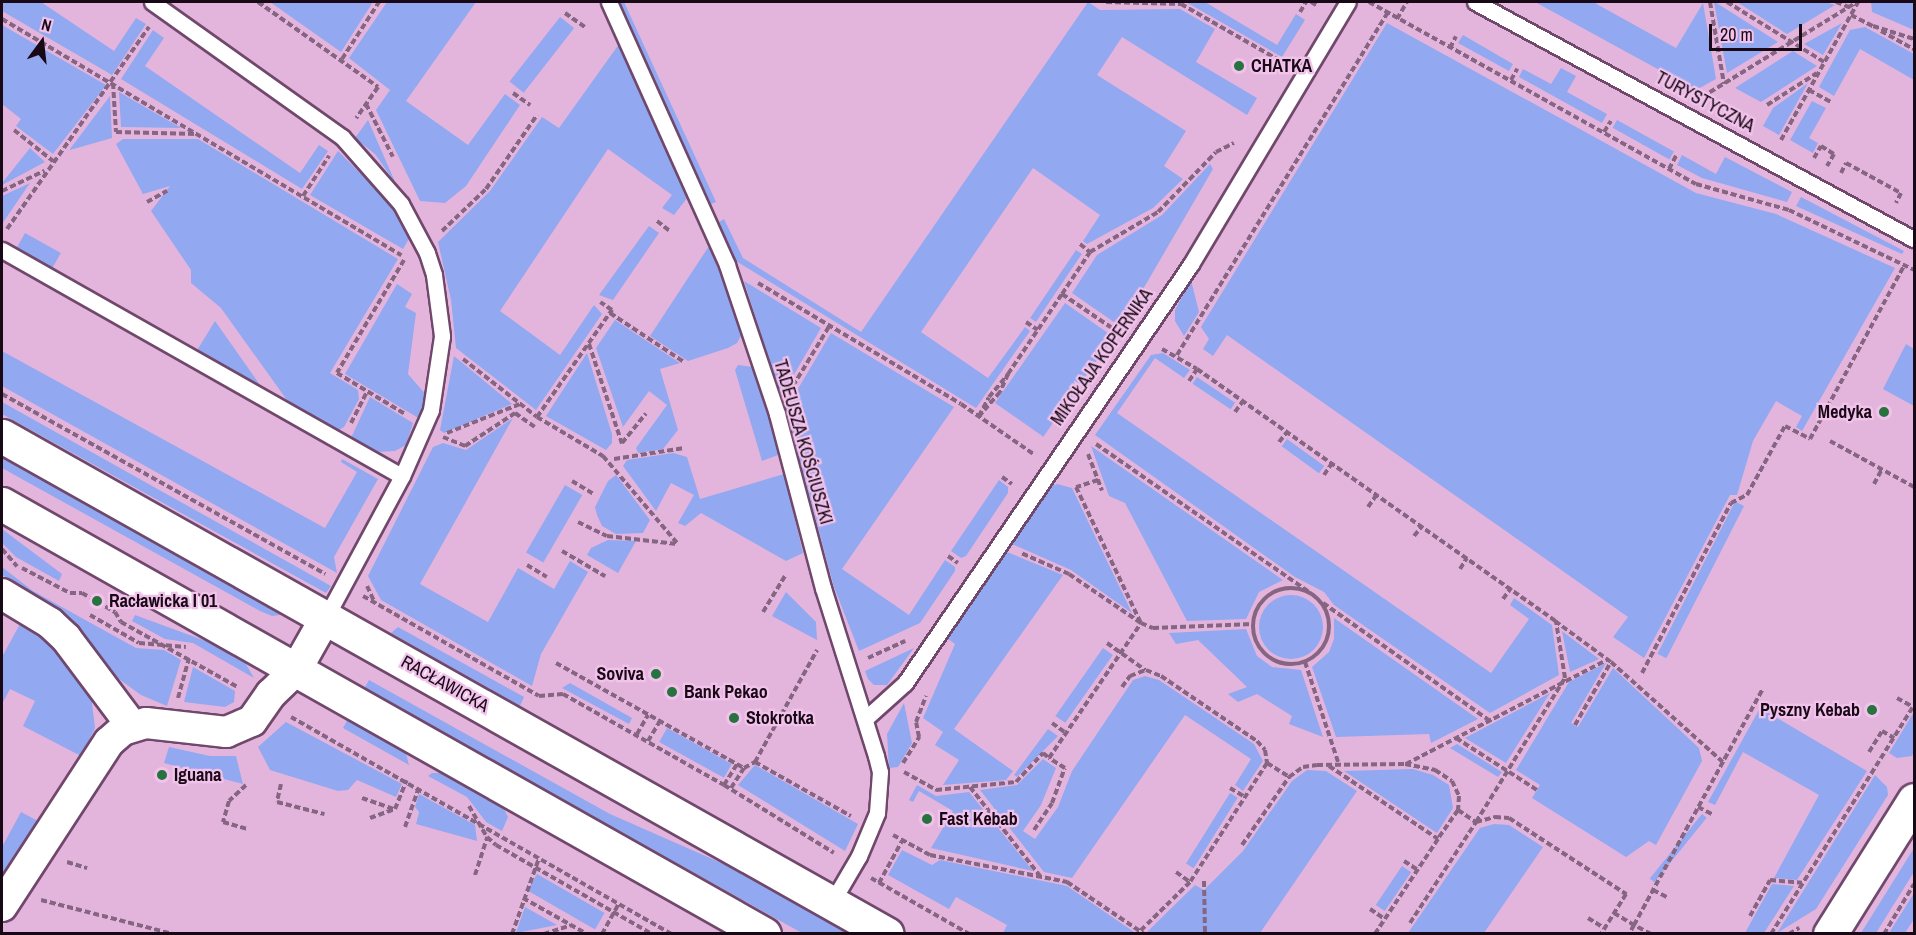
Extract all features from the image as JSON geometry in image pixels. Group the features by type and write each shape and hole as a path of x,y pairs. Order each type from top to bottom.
{"street":[{"name":"RACŁAWICKA","path":"2,436 887,933"},
{"path":"2,504 764,933"},
{"path":"2,594 50,623 66,638 132,726"},
{"path":"2,906 100,753 116,735 132,726 158,723 226,732 240,728 260,713 271,694 296,670 326,617"},
{"path":"1830,933 1914,800"}],"lane":[{"name":"TADEUSZA KOŚCIUSZKI","path":"609,2 727,265 777,414 880,772 879,796 872,827 832,902"},
{"name":"MIKOŁAJA KOPERNIKA","path":"865,718 899,692 998,543 1191,264 1348,2"},
{"name":"TURYSTYCZNA","path":"1475,2 1914,238"},
{"path":"157,5 342,137 395,197 418,236 434,275 441,355 425,426 402,476 326,617"},
{"path":"2,250 402,476"}],"path":[{"path":"258,2 342,59 378,87 366,104 398,166"},
{"path":"342,59 379,2"},
{"path":"1106,2 1181,4 1284,63 1278,73"},
{"path":"1300,12 1309,2 1319,7"},
{"path":"1369,2 1696,184 1789,210 1914,270"},
{"path":"1397,19 1407,2"},
{"path":"1710,2 1724,84"},
{"path":"1727,2 1824,62"},
{"path":"1836,2 1850,7"},
{"path":"1681,111 1857,2"},
{"path":"1781,140 1857,2"},
{"path":"2,237 53,160 113,82 157,5"},
{"path":"565,13 585,27"},
{"path":"1177,355 1387,13"},
{"path":"1851,15 1914,49"},
{"path":"2,19 113,82 434,275"},
{"path":"1873,26 1914,39"},
{"path":"1450,48 1456,36"},
{"path":"1511,80 1517,69"},
{"path":"1767,105 1819,72"},
{"path":"113,82 116,132 199,134"},
{"path":"1809,90 1831,102"},
{"path":"513,93 530,105"},
{"path":"1604,132 1611,121"},
{"path":"14,130 53,160"},
{"path":"979,416 1000,392 1008,374 1090,252 1158,212 1216,152 1234,143 1241,133"},
{"path":"303,196 342,137"},
{"path":"1814,158 1821,146 1834,154 1827,166"},
{"path":"1669,169 1676,156"},
{"path":"1841,173 1846,162 1901,193 1896,203"},
{"path":"2,191 46,170"},
{"path":"147,202 167,191"},
{"path":"657,221 670,231"},
{"path":"418,236 337,373 441,436 465,446 515,413 535,427"},
{"path":"1080,244 1090,252"},
{"path":"1642,673 1731,503 1747,495 1785,426 1810,439 1905,264"},
{"path":"727,265 979,416 1038,458 1033,465"},
{"path":"1062,294 1122,335"},
{"path":"537,417 612,310 600,302"},
{"path":"610,313 684,362"},
{"path":"1026,322 1038,330"},
{"path":"777,414 830,325"},
{"path":"589,343 622,444 646,413"},
{"path":"1153,350 1177,355 1511,588 1610,661 1723,762"},
{"path":"459,356 537,417 603,456 678,544 607,536 578,522"},
{"path":"1189,381 1197,369"},
{"path":"2,394 539,696 563,694 637,734 731,788 842,859"},
{"path":"1234,412 1243,401"},
{"path":"441,436 520,404"},
{"path":"1076,430 1489,720"},
{"path":"1279,442 1287,432"},
{"path":"1089,439 1084,445 1102,490"},
{"path":"1830,441 1914,487"},
{"path":"614,459 684,448"},
{"path":"1324,475 1332,463"},
{"path":"1874,484 1882,469"},
{"path":"1002,477 1018,488"},
{"path":"1098,480 1076,487 1141,623"},
{"path":"572,481 594,494"},
{"path":"1368,507 1377,494"},
{"path":"1414,537 1422,526"},
{"path":"998,543 1069,574 1141,623 1153,628 1253,624"},
{"path":"2,549 32,580"},
{"path":"562,551 605,576"},
{"path":"948,556 964,567"},
{"path":"1460,569 1467,558"},
{"path":"2,560 70,593 82,593 115,612 121,622 189,658 246,692"},
{"path":"527,565 547,577"},
{"path":"763,612 785,576"},
{"path":"1310,593 1299,588 1275,591 1257,607 1253,624 1256,642 1273,660 1286,664 1305,662 1321,650 1328,639 1330,626 1320,601"},
{"path":"1503,599 1511,588"},
{"path":"83,612 139,643 190,647"},
{"path":"731,788 744,768 755,762 834,618"},
{"path":"1410,923 1508,772 1565,678 1555,621"},
{"path":"1049,758 1141,623"},
{"path":"888,832 930,855 1067,882 1140,933 1190,882 1267,763 1265,750 1257,741 1161,676 1146,670 1107,643"},
{"path":"871,657 888,648"},
{"path":"178,698 189,658"},
{"path":"1405,764 1565,678 1610,661"},
{"path":"1575,725 1610,661"},
{"path":"1305,662 1339,765"},
{"path":"556,663 744,768"},
{"path":"1122,687 1130,676 1146,670"},
{"path":"1629,933 1762,690"},
{"path":"1771,933 1914,706 1897,698"},
{"path":"286,714 407,780 665,932 671,933"},
{"path":"637,734 648,715"},
{"path":"648,741 660,721"},
{"path":"1052,723 1066,733"},
{"path":"1869,752 1882,731 1894,738"},
{"path":"1455,738 1537,790"},
{"path":"902,771 936,790 970,788 1016,782 1043,753 1065,768 1052,803 1034,830"},
{"path":"755,762 872,827"},
{"path":"1267,763 1289,777"},
{"path":"724,785 737,764"},
{"path":"1242,845 1289,777 1303,767 1405,764 1435,770 1452,781 1459,796 1458,810 1375,933"},
{"path":"1328,765 1438,839"},
{"path":"370,818 395,809 407,780"},
{"path":"281,784 277,801 324,814"},
{"path":"246,785 229,801 223,822 247,829"},
{"path":"405,827 419,787"},
{"path":"970,788 1041,876"},
{"path":"1230,788 1245,797"},
{"path":"362,798 395,809"},
{"path":"1698,807 1712,814"},
{"path":"1458,810 1476,822 1509,818 1626,894 1601,933"},
{"path":"475,875 487,837 535,868 652,933"},
{"path":"879,883 902,841"},
{"path":"512,933 539,858"},
{"path":"62,861 87,868"},
{"path":"1404,861 1418,870"},
{"path":"1176,872 1190,882"},
{"path":"863,874 969,933"},
{"path":"1204,880 1205,933"},
{"path":"1750,916 1770,880 1802,883"},
{"path":"1884,933 1914,884"},
{"path":"35,890 39,899 173,933"},
{"path":"1653,890 1667,897"},
{"path":"523,898 586,933"},
{"path":"602,933 619,903"},
{"path":"1370,909 1384,919"},
{"path":"107,916 108,911"},
{"path":"1614,913 1651,933"},
{"path":"1588,918 1604,928"},
{"path":"544,933 571,925"}],"shaded area":[{"path":"2,2 41,2 114,51 136,18 146,24 112,75 2,11"},
{"path":"270,2 373,2 341,52"},
{"path":"387,2 476,2 406,101 468,145 505,94 520,105 466,186 445,203 420,201 376,110 390,90 349,58"},
{"path":"621,2 624,2 716,202 711,204 620,7"},
{"path":"1088,2 1100,10 1180,9 1215,29 1196,62 1257,98 1247,115 1122,37 1097,75 1186,131 1164,166 1183,179 1153,208 1087,244 1083,241 1100,215 1033,168 921,332 988,378 1025,327 1030,331 976,408 736,261 719,222 724,219 743,258 861,332"},
{"path":"1186,2 1205,2 1277,45 1296,14 1305,20 1282,57"},
{"path":"1535,2 1593,2 1676,48 1703,3 1716,79 1696,90"},
{"path":"1715,2 1778,42 1727,73"},
{"path":"1737,2 1825,2 1835,5 1787,34"},
{"path":"1871,2 1914,2 1914,30 1872,12"},
{"path":"560,17 574,28 524,93 510,82"},
{"path":"1387,23 1696,193 1776,214 1895,268 1802,431 1796,427 1802,416 1776,401 1753,441 1737,495 1730,495 1644,658 1613,637 1628,617 1227,335 1213,356 1203,349 1209,339 1201,327"},
{"path":"1842,23 1823,55 1804,44"},
{"path":"2,25 106,85 53,154 16,126 21,119 2,104"},
{"path":"1865,27 1914,54 1914,80 1860,49 1834,96 1819,87 1850,30"},
{"path":"153,30 164,38 145,66 300,173 319,145 328,151 302,189 121,79"},
{"path":"1463,35 1513,64 1509,71 1458,43"},
{"path":"622,40 687,198 674,215 662,208 672,195 608,149 500,311 560,355 594,305 602,314 536,410 456,348 451,300 438,242 490,191 542,117 559,128"},
{"path":"1793,51 1817,66 1761,102 1735,88"},
{"path":"1561,68 1576,76 1567,92 1607,114 1602,123 1519,77 1523,69 1551,84"},
{"path":"1808,83 1779,135 1763,126 1773,108"},
{"path":"119,92 181,128 121,127"},
{"path":"110,96 112,138 70,150 70,149"},
{"path":"1812,101 1826,108 1809,138 1818,143 1813,153 1790,140"},
{"path":"368,120 396,184 375,154 355,138"},
{"path":"1617,120 1674,152 1669,159 1613,128"},
{"path":"123,139 198,139 398,259 330,373 358,390 359,399 344,427 339,430 289,403 221,308 191,283 191,270 151,211 170,186 143,194 116,144"},
{"path":"30,148 45,162 2,185 2,183"},
{"path":"338,151 386,199 410,237 403,249 310,195"},
{"path":"1682,155 1716,174 1725,157 1792,192 1787,202 1702,178 1677,165"},
{"path":"1210,164 1213,169 1121,327 1072,293 1097,255 1162,215"},
{"path":"30,183 2,224 2,196"},
{"path":"1801,197 1904,251 1902,254 1796,206"},
{"path":"649,226 659,233 613,300 599,295"},
{"path":"25,233 61,253 51,270 15,250"},
{"path":"709,246 743,332 737,343 728,348 688,361 650,336"},
{"path":"1076,250 1082,254 1036,322 1030,318"},
{"path":"1191,280 1199,312 1184,336 1175,321 1175,310"},
{"path":"744,281 821,328 781,397"},
{"path":"397,284 412,294 405,307 416,313 408,374 427,396 420,419 345,374"},
{"path":"1065,303 1113,337 1043,437 995,403"},
{"path":"615,320 680,363 660,369 678,430 663,449 638,453 636,448 667,405 649,391 623,427 596,348"},
{"path":"215,321 265,392 196,352"},
{"path":"831,333 954,407 842,569 909,615 945,560 955,567 955,571 920,623 859,651 834,587 786,409"},
{"path":"1906,344 1914,349 1914,406 1883,389"},
{"path":"2,351 325,528 357,472 341,462 342,459 378,479 334,557 337,573 2,386"},
{"path":"587,353 612,434 612,443 606,450 546,416"},
{"path":"1163,353 1190,370 1184,378 1155,358 1117,413 1491,673 1529,619 1510,605 1514,598 1552,625 1559,675 1490,713 1334,605 1324,592 1295,577 1095,435 1151,355"},
{"path":"454,356 512,404 444,433 440,430"},
{"path":"738,365 753,367 780,448 778,455 762,461 735,370"},
{"path":"1197,377 1235,403 1231,409 1193,384"},
{"path":"370,397 413,423 406,445 395,451 376,452 351,438"},
{"path":"2,402 331,586 326,593 2,414"},
{"path":"513,418 420,584 488,622 518,568 554,589 570,561 588,572 541,654 532,686 381,600 368,576 433,447 443,443 466,450"},
{"path":"1287,439 1324,466 1319,473 1282,446"},
{"path":"1091,446 1283,580 1259,592 1246,619 1187,621 1125,503 1109,496"},
{"path":"2,453 279,611 280,615 272,616 260,611 2,468"},
{"path":"673,453 687,457 700,499 784,474 803,553 786,561 701,513 685,526 678,523 694,495 671,483 656,511 623,466 627,460"},
{"path":"616,475 650,520 643,533 616,534 602,526 595,507 608,481"},
{"path":"999,480 1008,487 1008,493 966,556 961,558 951,551"},
{"path":"1057,484 1072,488 1132,613 1071,570 1012,544 1050,487"},
{"path":"565,485 582,495 543,563 526,553"},
{"path":"1735,501 1744,506 1666,658 1657,654"},
{"path":"2,529 62,574 59,581 16,557 2,543"},
{"path":"608,540 636,541 618,573 587,555 591,548"},
{"path":"1007,552 1063,575 954,729 1013,771 1006,780 943,785 959,760 935,745 943,732 923,718 955,644 948,639"},
{"path":"2,567 33,591 136,648 164,650 181,660 167,706 141,695 119,679 54,606 2,575"},
{"path":"786,592 816,622 817,640 772,616"},
{"path":"1291,595 1309,601 1317,609 1323,627 1317,645 1309,653 1291,659 1273,653 1265,645 1259,627 1265,609 1273,601"},
{"path":"135,615 214,644 243,659 254,678 193,643 165,639 132,621"},
{"path":"1334,618 1478,719 1431,743 1429,734 1336,737 1312,667 1329,652 1334,639"},
{"path":"21,622 49,637 91,695 95,728 81,756 23,726 35,701 10,689 2,704 2,657"},
{"path":"398,627 524,697 520,706 391,633"},
{"path":"1246,629 1257,656 1272,667 1301,670 1323,737 1289,724 1292,716 1257,694 1238,702 1228,694 1247,687 1198,640 1176,644 1169,633"},
{"path":"1562,631 1599,659 1570,672"},
{"path":"914,648 887,685 874,685 868,679 865,671"},
{"path":"1103,648 1113,655 1065,723 1055,716"},
{"path":"1606,663 1571,723 1578,727 1613,668 1699,748 1702,761 1656,845 1649,841 1626,857 1532,798 1540,785 1516,770 1569,682"},
{"path":"193,667 235,691 234,702 225,707 184,702"},
{"path":"1145,676 1159,680 1254,744 1263,761 1243,791 1235,785 1251,759 1185,715 1072,878 1044,872 980,790 1017,785 1043,759 1056,768 1041,805 1023,831 1035,839 1058,807 1072,771 1133,680"},
{"path":"369,680 610,814 751,876 847,928 843,933 802,933 364,689"},
{"path":"570,683 632,718 629,724 562,688"},
{"path":"1550,693 1506,763 1465,738"},
{"path":"904,703 912,743 898,767 889,768 887,734"},
{"path":"1760,708 1867,771 1797,880 1774,878 1819,795 1743,752 1715,805 1708,802"},
{"path":"1914,712 1914,752 1912,756 1897,758 1889,753"},
{"path":"348,719 405,750 409,765 343,728"},
{"path":"286,722 402,784 396,797 357,780 348,790 338,791 270,770 258,747"},
{"path":"667,728 732,764 724,778 659,742"},
{"path":"1048,729 1058,736 1017,777 1014,775"},
{"path":"1457,744 1502,772 1498,777 1450,748"},
{"path":"169,747 210,756 236,756 243,784 164,763"},
{"path":"755,765 858,824 845,851 738,785"},
{"path":"1413,769 1433,775 1449,785 1453,808 1437,833 1344,771"},
{"path":"1307,770 1326,771 1357,791 1260,933 1147,932 1195,885 1204,890 1243,851 1292,781"},
{"path":"432,773 446,773 502,805 508,817 502,831 486,822 467,797 428,776"},
{"path":"1875,775 1887,787 1888,795 1816,909 1777,933"},
{"path":"917,785 936,796 969,792 1033,871 931,848 953,811 919,791 913,802 909,800"},
{"path":"1230,793 1238,798 1194,868 1186,863"},
{"path":"419,794 475,825 477,841 416,824 419,812 415,807"},
{"path":"21,812 38,821 2,878 2,847"},
{"path":"1702,814 1707,818 1654,882 1650,879"},
{"path":"1494,824 1509,825 1543,847 1484,933 1408,933 1480,828"},
{"path":"1914,848 1914,872 1876,933 1861,933"},
{"path":"902,850 932,865 940,860 1067,886 1134,932 1003,933 1007,925 956,897 949,909 888,875"},
{"path":"1402,866 1411,872 1385,911 1376,905"},
{"path":"537,874 605,913 595,929 528,890"},
{"path":"1772,884 1794,886 1764,933 1745,933"},
{"path":"1914,893 1914,919 1905,933 1889,933"},
{"path":"525,907 557,925 516,933"}],"place":[{"name":"CHATKA","path":"1239,66"},
{"name":"Medyka","path":"1884,412"},
{"name":"Racławicka I 01","path":"97,601"},
{"name":"Soviva","path":"656,674"},
{"name":"Bank Pekao","path":"672,692"},
{"name":"Pyszny Kebab","path":"1872,710"},
{"name":"Stokrotka","path":"734,718"},
{"name":"Iguana","path":"162,775"},
{"name":"Fast Kebab","path":"927,819"}]}
